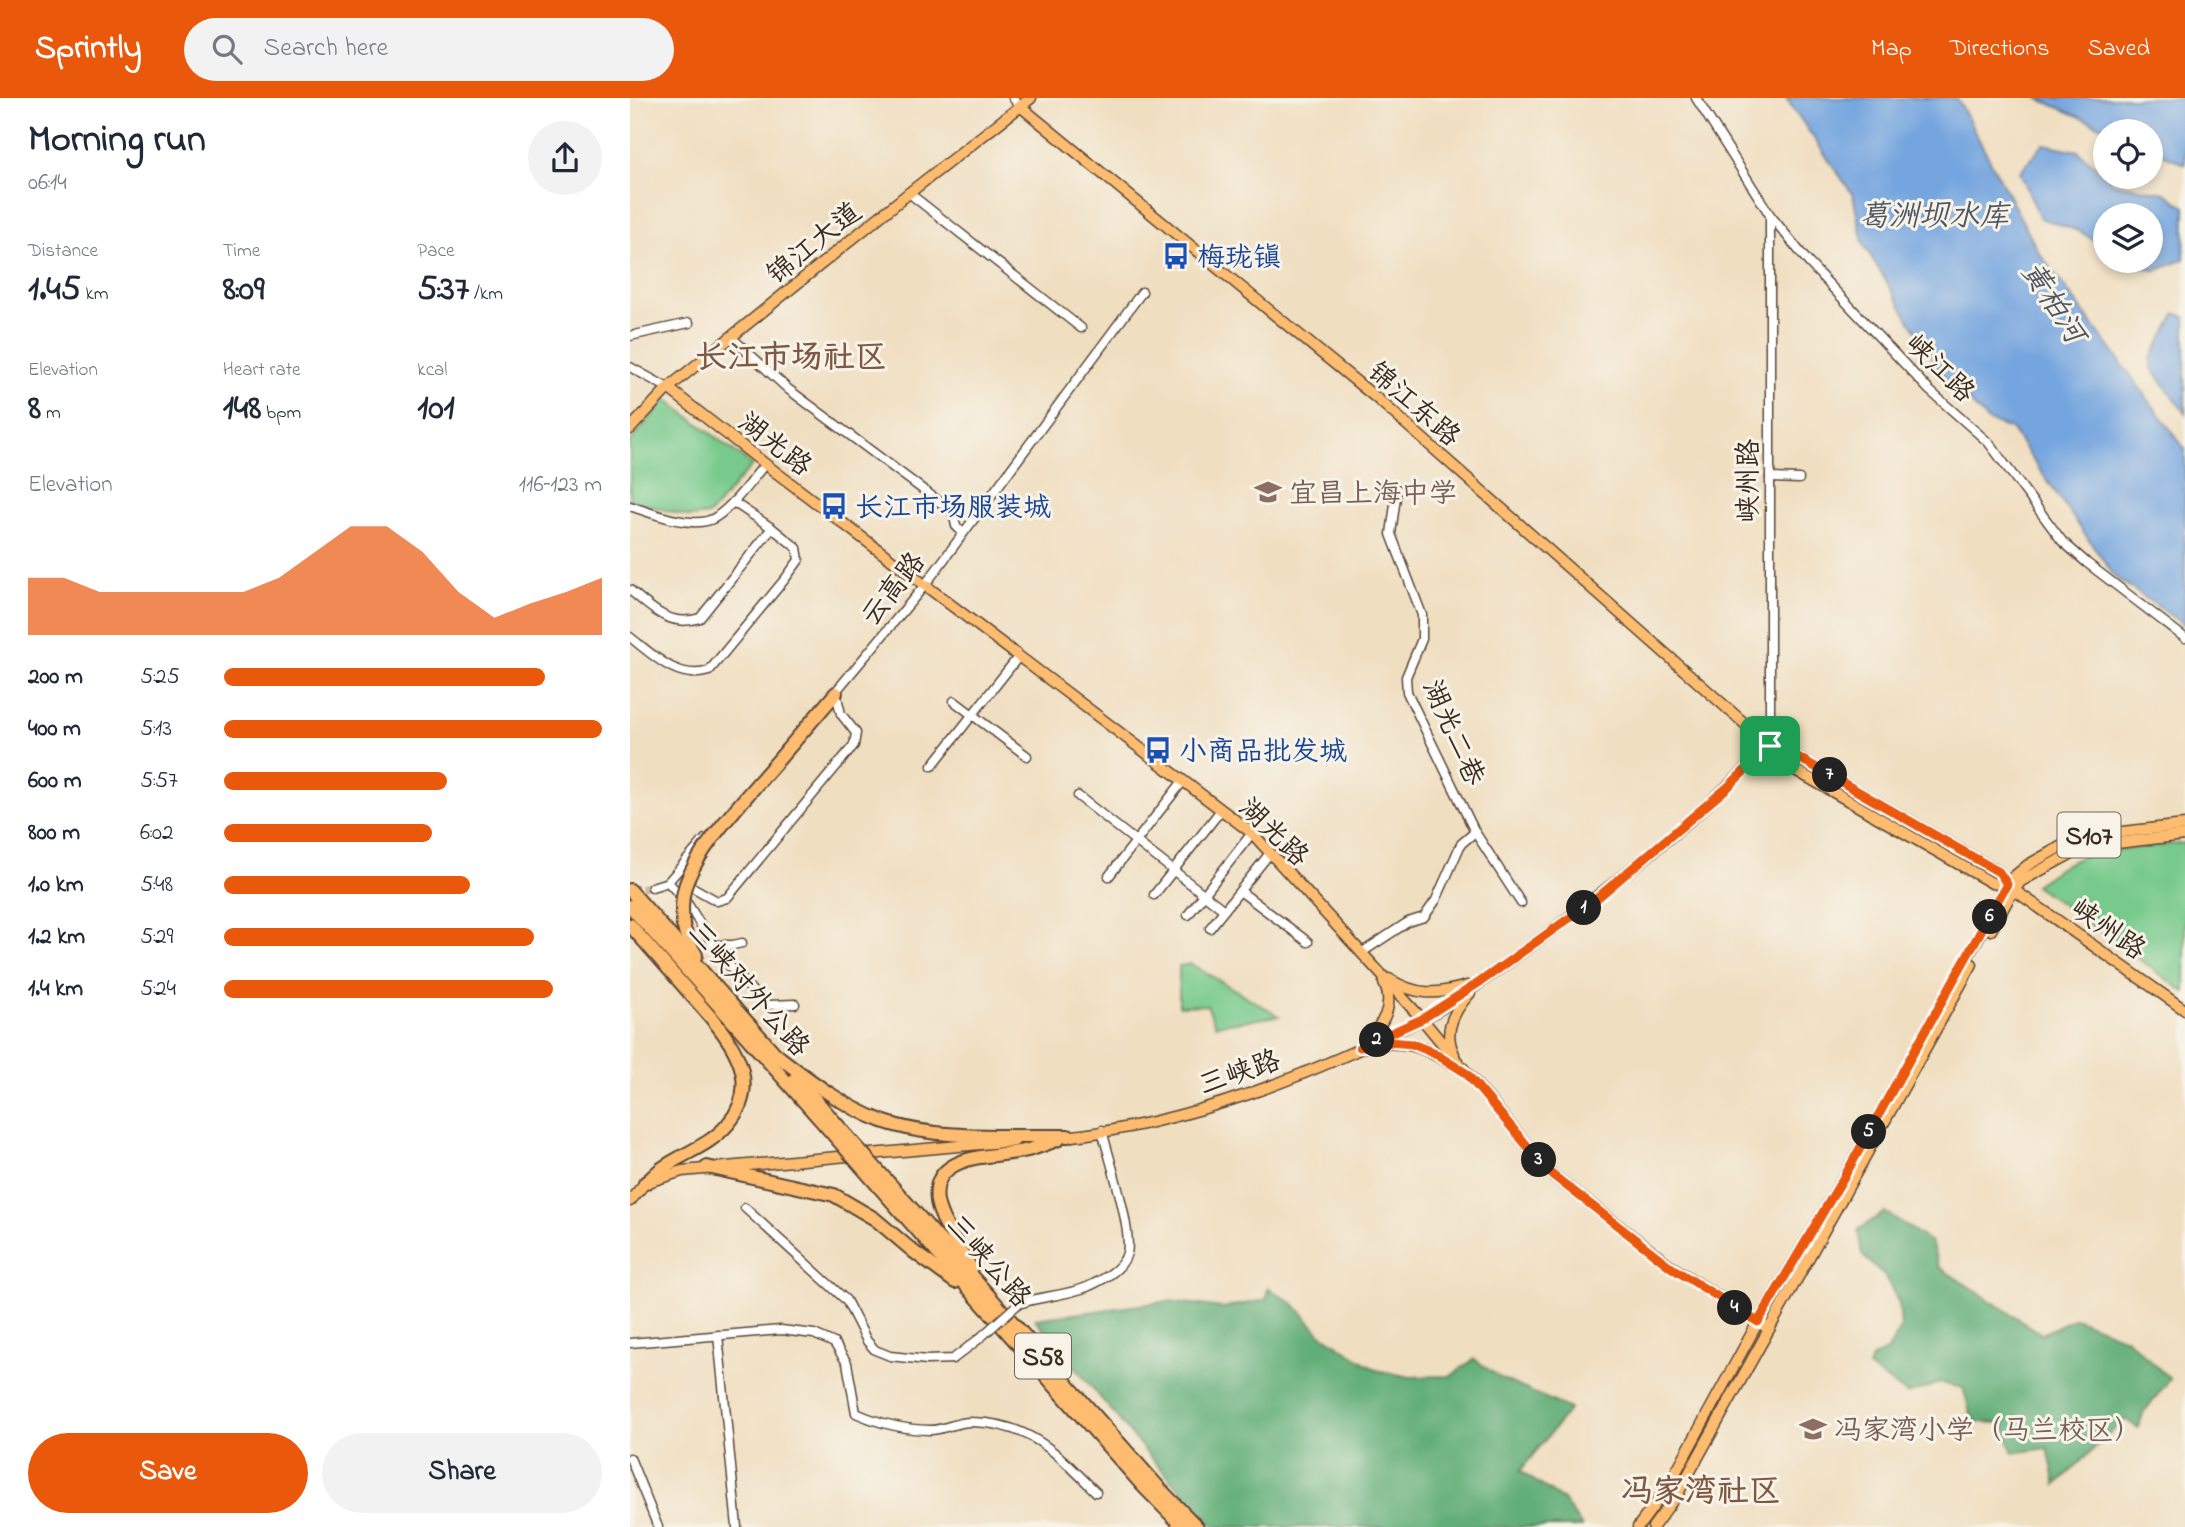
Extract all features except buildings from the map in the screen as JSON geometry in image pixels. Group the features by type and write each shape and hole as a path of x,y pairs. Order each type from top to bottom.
{"highway":[{"path":"706,974 688,941 683,925 683,896 695,866 709,844 836,693"},
{"name":"三峡对外公路","path":"630,890 774,1053 828,1122"},
{"name":"三峡对外公路","path":"630,905 828,1122"},
{"path":"630,925 723,1032 737,1055 743,1079 741,1104 727,1126 689,1154 662,1168 645,1183"},
{"path":"774,1053 809,1080 845,1102 898,1126 970,1135 1068,1136"},
{"name":"三峡公路","path":"828,1122 1143,1486 1183,1527"},
{"path":"978,1293 937,1201 937,1189 943,1175 957,1162 1029,1150 1068,1136"},
{"path":"707,1167 834,1195 875,1219 914,1252 978,1293"},
{"name":"三峡公路","path":"978,1293 1197,1527"}],"main road":[{"name":"锦江大道","path":"630,429 668,388 1016,102 1031,98"},
{"name":"锦江东路","path":"1016,102 1381,401 1770,746"},
{"name":"湖光路","path":"668,388 1251,833 1422,1019 1550,1173 1672,1268 1769,1329"},
{"name":"峡州路","path":"1770,746 1782,748 1999,872 2011,887 2185,1010"},
{"name":"三峡路","path":"645,1183 682,1171 707,1167 1068,1136 1178,1117 1301,1074 1422,1019 1480,982 1596,899 1728,787 1770,746"},
{"name":"S107","path":"1638,1527 1667,1488 1758,1322 2011,887 2015,874 2078,836 2185,825"},
{"path":"1653,1527 1678,1493 2011,887 2083,847 2185,835"},
{"path":"1379,973 1405,989 1427,993 1448,991 1480,982"},
{"path":"1360,1047 1378,1029 1388,1011 1389,993 1379,973"},
{"path":"1466,1073 1452,1050 1449,1027 1458,1006 1480,982"},
{"path":"1360,1047 1390,1042 1412,1044 1434,1053 1466,1073"},
{"path":"630,1200 645,1183"}],"street":[{"name":"峡江路","path":"1696,98 1770,215 1809,263 1929,390 1989,443 2062,541 2185,638"},
{"path":"909,192 1082,328"},
{"name":"峡州路","path":"1770,215 1770,746"},
{"name":"云高路","path":"668,882 821,705 836,693 925,585 1142,292"},
{"path":"630,336 689,323"},
{"path":"731,337 788,388 953,512 956,526 963,533"},
{"path":"630,367 668,388"},
{"path":"630,506 692,522 714,519 733,502 765,464"},
{"path":"1770,478 1799,479"},
{"name":"湖光二巷","path":"1398,489 1391,534 1422,615 1422,639 1406,677 1407,692 1475,832 1521,903"},
{"path":"630,637 679,671 697,674 709,671 785,579 799,559 797,548 733,502"},
{"path":"630,590 674,621 700,618 772,528"},
{"path":"932,766 1019,656"},
{"path":"694,888 717,901 727,898 854,745 856,733 841,714 836,693"},
{"path":"954,701 1027,756"},
{"path":"1109,876 1183,781"},
{"path":"1078,796 1224,910"},
{"path":"1154,895 1221,810"},
{"path":"1361,953 1408,922 1424,917 1436,900 1461,844 1475,832"},
{"path":"1188,915 1251,833"},
{"path":"1210,928 1270,853"},
{"path":"652,887 668,882 687,904 719,954 766,1004 795,1004"},
{"path":"1240,891 1308,942"},
{"path":"714,945 742,943"},
{"path":"745,1208 846,1300 861,1331 875,1350 890,1356 927,1360 953,1359 1018,1304 1085,1287 1109,1276 1127,1255 1124,1220 1102,1130"},
{"path":"630,1343 780,1329 814,1334 834,1343 847,1363 856,1413 874,1421 931,1430 970,1421 1008,1426 1030,1434 1066,1462 1096,1492"},
{"path":"718,1335 737,1527"},
{"path":"630,1458 658,1527"}],"green space":[{"path":"666,399 752,465 709,515 690,517 630,500 630,442"},
{"path":"2185,843 2185,992 2035,885 2066,864 2091,853"},
{"path":"1191,964 1279,1016 1215,1025 1207,1005 1179,1006 1179,966"},
{"path":"1885,1212 1931,1242 1939,1267 2042,1334 2075,1318 2126,1338 2170,1379 2144,1412 2138,1428 2125,1419 2056,1485 2048,1448 2013,1453 2003,1423 1973,1422 1963,1388 1941,1383 1907,1394 1868,1367 1871,1359 1888,1350 1901,1327 1899,1303 1884,1275 1862,1255 1858,1230"},
{"path":"1268,1288 1294,1304 1320,1333 1376,1370 1410,1377 1451,1376 1474,1359 1502,1379 1570,1409 1520,1471 1563,1500 1582,1527 1214,1527 1144,1450 1035,1319 1170,1301 1222,1308 1266,1300"}],"water":[{"name":"葛洲坝水库","path":"1786,98 1957,98 2038,251 2185,449 2185,625 2115,577 2011,429 1988,421 1942,374 1863,243 1853,195"},
{"path":"2037,98 2185,98 2185,164 2163,154 2163,119 2093,119 2093,123"},
{"path":"2043,144 2078,151 2093,164 2093,189 2145,189 2165,193 2185,207 2184,259 2163,268 2163,203 2093,203 2093,240 2079,231 2040,218 2020,172"},
{"path":"2176,313 2185,317 2185,413 2151,367 2151,359"}],"tunnel":[{"path":"630,891 652,887"}],"place":[{"name":"梅珑镇","path":"1176,256"},
{"name":"宜昌上海中学","path":"1268,492"},
{"name":"长江市场服装城","path":"834,506"},
{"name":"小商品批发城","path":"1158,750"},
{"name":"冯家湾小学（马兰校区）","path":"1813,1429"}],"district":[{"name":"长江市场社区","path":"791,356"},
{"name":"冯家湾社区","path":"1701,1490"}],"route":[{"path":"1770,746 1782,748 1999,872 2007,884 1848,1170 1758,1322 1672,1268 1550,1173 1466,1073 1434,1053 1412,1044 1390,1042 1360,1047 1422,1019 1480,982 1596,899 1728,787 1770,746"}],"water label":[{"name":"黄柏河","path":"2054,302"}]}
